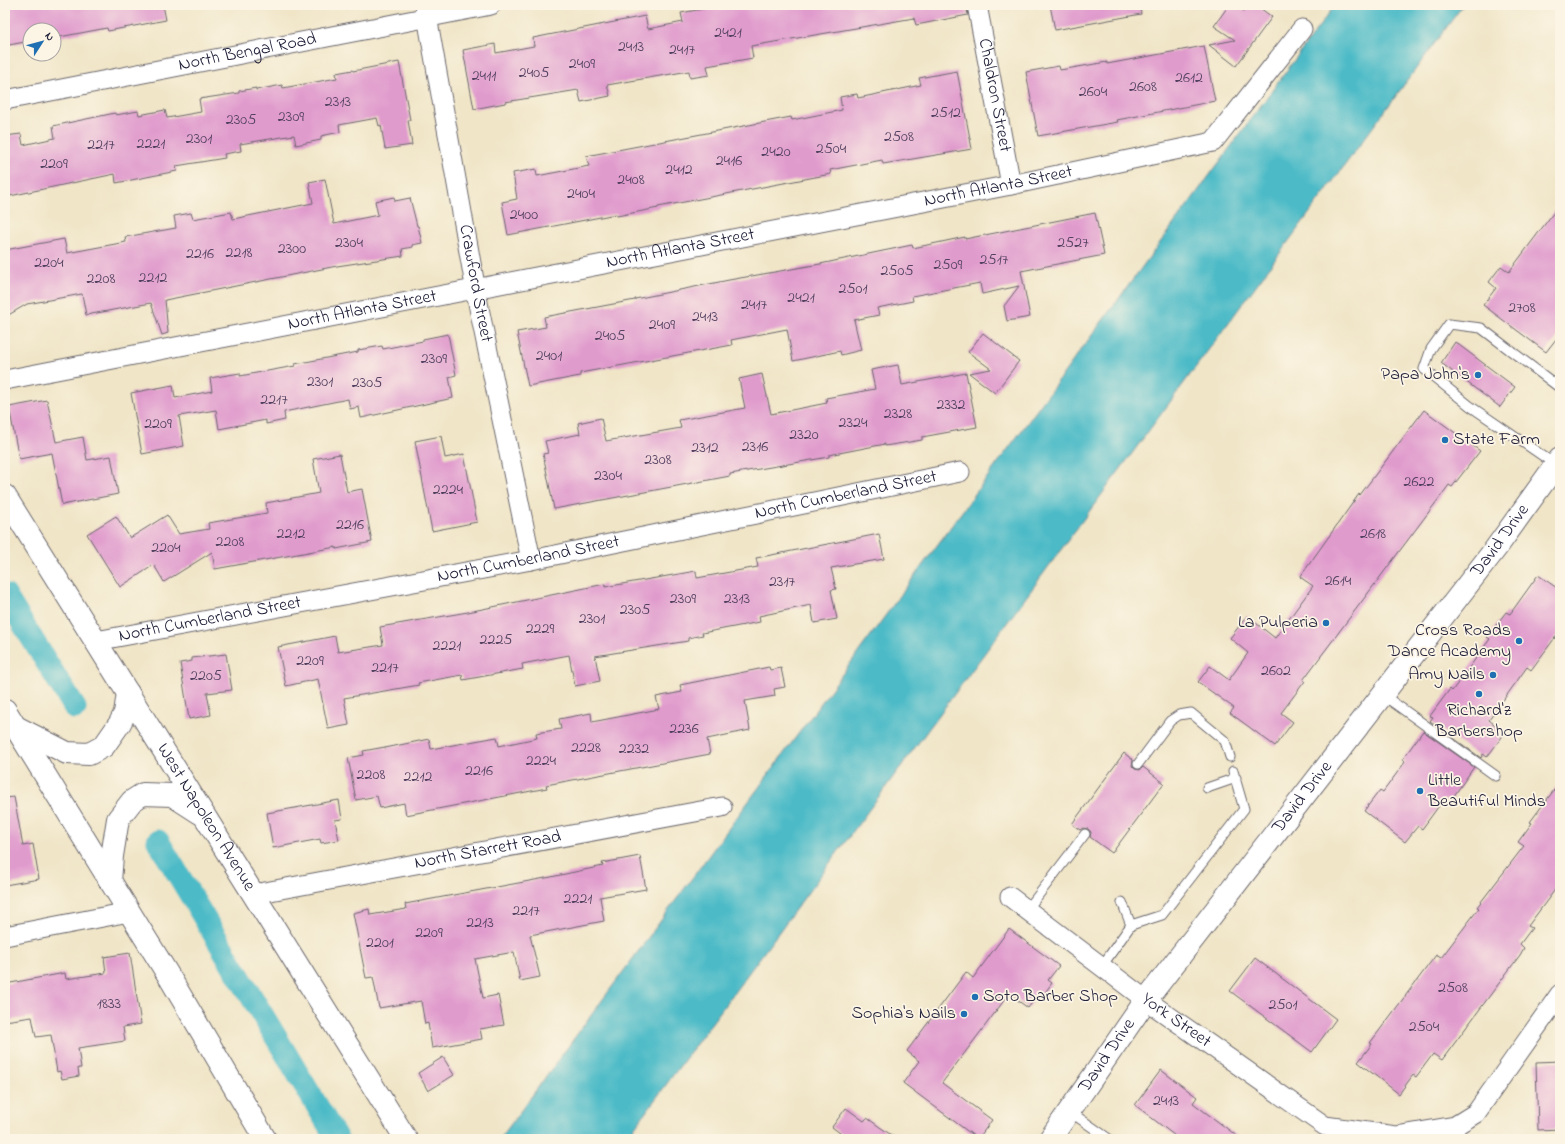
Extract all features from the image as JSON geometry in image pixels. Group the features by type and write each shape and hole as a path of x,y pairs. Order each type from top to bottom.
{"main road":[{"name":"David Drive","path":"1050,1139 1146,1000 1496,548 1558,462"},
{"name":"West Napoleon Avenue","path":"5,496 406,1139"},
{"path":"10,719 67,753 89,754 104,746 120,723 125,714 128,693"},
{"path":"10,719 174,984 264,1139"},
{"path":"110,880 118,819 132,801 144,794 172,795 205,815"}],"street":[{"name":"North Bengal Road","path":"5,100 426,11 491,5"},
{"name":"Chaldron Street","path":"978,5 1011,185"},
{"name":"Crawford Street","path":"426,11 476,288 531,560"},
{"name":"North Atlanta Street","path":"5,380 1011,185 1213,142 1302,29"},
{"name":"North Cumberland Street","path":"96,641 531,560 960,472"},
{"name":"North Starrett Road","path":"254,894 722,807"},
{"name":"York Street","path":"1010,897 1146,1000 1325,1126 1396,1136 1455,1126 1476,1113 1552,1018"},
{"path":"5,936 130,912"},
{"path":"1552,1018 1560,994"}],"lane":[{"path":"1558,462 1470,406 1424,369 1431,349 1449,324 1482,328 1560,388"},
{"path":"1383,695 1496,776"},
{"path":"1138,764 1170,721 1179,715 1191,713 1225,741 1230,757"},
{"path":"1102,966 1131,925 1162,915 1244,809 1234,774 1207,788"},
{"path":"1027,910 1085,834"},
{"path":"1122,902 1131,925"},
{"path":"1069,1111 1109,1139"}],"water":[{"path":"1335,5 1463,5 626,1139 500,1139"}],"building":[{"path":"5,5 163,5 166,20 108,31 107,28 62,36 62,22 22,22 22,43 9,45 5,23"},
{"path":"723,5 966,5 968,15 916,25 914,18 751,46 753,58 707,66 709,75 690,78 689,71 607,85 610,96 581,102 578,90 505,102 474,109 463,50 495,44 496,53 534,46 533,38 645,16 648,29 683,22 681,13"},
{"path":"1050,5 1140,5 1141,14 1055,30"},
{"path":"1229,5 1235,9 1237,7 1244,11 1249,5 1256,5 1272,17 1236,66 1209,45 1235,40 1214,26"},
{"path":"1204,46 1215,101 1117,120 1118,122 1038,136 1026,72 1059,66 1060,70 1107,62 1107,64"},
{"path":"399,62 410,120 408,120 412,145 385,149 381,125 379,126 377,118 339,125 340,132 321,136 321,140 296,145 294,135 240,144 241,151 224,154 225,158 176,166 177,171 116,183 115,174 5,197 5,136 21,134 23,145 55,138 53,126 115,113 116,115 138,111 139,115 165,110 167,118 201,112 199,99 239,93 239,91 256,88 256,90 282,85 283,88 337,78 336,73"},
{"path":"957,71 972,149 883,164 882,160 830,170 831,174 617,216 616,214 508,235 502,202 517,199 513,173 536,169 537,176 589,166 586,156 791,117 792,120 842,110 840,97 857,94 858,98 921,85 919,78"},
{"path":"325,179 334,224 378,215 375,201 394,197 395,201 410,198 422,243 412,245 413,247 402,249 403,256 337,266 165,300 168,333 162,335 151,303 86,315 82,294 27,304 5,317 5,250 64,239 67,253 126,242 125,237 176,228 174,216 191,213 193,219 231,212 233,219 313,203 309,182"},
{"path":"1560,204 1560,334 1546,352 1483,305 1496,288 1489,282 1501,266 1509,272"},
{"path":"1095,213 1104,255 1021,271 1030,317 1007,321 1004,306 1019,286 982,294 980,283 912,296 913,301 877,308 879,315 854,320 861,350 841,355 840,351 793,361 787,329 731,340 732,345 580,373 580,376 528,386 517,332 546,327 544,317 912,245 913,248 965,237 965,239"},
{"path":"983,333 1019,361 995,393 969,373 991,369 968,352"},
{"path":"448,334 456,375 449,377 453,398 361,418 359,407 350,409 348,399 284,412 285,420 266,424 266,420 219,429 216,410 179,416 184,446 142,454 131,393 173,385 175,398 212,391 210,378 240,373 240,376 295,366 295,364 358,352 358,350 382,346 383,349"},
{"name":"Papa John's","path":"1455,342 1515,387 1500,407 1441,363"},
{"path":"898,365 902,385 966,373 977,427 922,437 922,440 885,446 885,444 829,455 829,457 730,474 730,476 554,509 543,454 548,453 545,441 580,434 578,423 601,418 606,441 681,428 679,420 745,408 739,379 762,374 771,414 827,403 826,398 875,389 871,370"},
{"path":"47,400 56,442 83,437 87,460 111,456 118,494 62,505 52,453 19,459 9,407"},
{"path":"1424,410 1480,451 1452,487 1449,485 1303,680 1305,681 1281,713 1293,722 1275,746 1230,713 1234,708 1198,682 1210,666 1229,680 1248,653 1230,638 1247,616 1275,638 1313,586 1300,577 1359,494 1360,495"},
{"path":"441,436 445,458 464,454 477,522 432,531 415,441"},
{"path":"340,454 347,492 362,489 372,542 215,569 212,552 164,582 154,565 120,587 87,534 116,516 130,538 167,515 179,534 209,529 208,523 267,513 266,503 319,493 313,459"},
{"path":"879,534 884,559 831,568 836,589 831,590 837,619 814,623 811,605 759,616 760,622 702,633 703,635 688,638 688,641 595,656 600,681 575,686 569,655 522,664 523,669 463,680 462,675 418,683 419,685 344,698 349,725 328,729 318,679 286,686 278,647 335,636 338,652 383,645 380,627 468,612 605,584 605,587 696,571 697,578 758,567 756,558"},
{"path":"1538,575 1560,590 1560,631 1531,670 1527,667 1489,720 1505,733 1487,757 1483,754 1481,758 1430,721 1433,717 1430,716 1450,689 1452,691 1490,639 1487,637 1506,612 1510,614"},
{"path":"226,654 232,690 207,693 211,715 189,719 180,663 192,661 192,658"},
{"path":"769,667 770,670 781,668 785,687 774,689 775,696 745,701 750,730 707,739 710,754 546,785 547,788 406,815 404,803 380,808 377,796 356,800 348,758 364,755 363,751 429,739 431,749 497,737 499,746 537,738 536,733 561,729 559,719 591,713 592,722 659,709 656,697 682,692 680,685"},
{"name":"Little Beautiful Minds","path":"1423,731 1474,767 1449,803 1444,799 1422,829 1418,826 1405,842 1364,811 1380,790 1383,792 1405,762 1402,760"},
{"path":"1124,753 1133,760 1132,766 1135,769 1140,770 1143,767 1164,783 1112,853 1090,837 1091,832 1088,829 1083,828 1080,830 1072,824"},
{"path":"1560,782 1560,883 1528,926 1532,928 1520,944 1524,948 1520,955 1442,1060 1433,1054 1416,1077 1413,1075 1399,1094 1358,1062 1372,1044 1370,1043 1436,955 1441,958 1479,908 1477,907 1524,846 1518,842 1532,823 1530,822"},
{"path":"14,797 23,846 33,844 39,879 5,885 5,798"},
{"path":"339,800 342,819 335,820 339,840 321,843 320,839 273,848 267,813"},
{"path":"640,856 646,889 600,897 604,921 530,935 540,977 520,981 514,952 475,959 483,998 498,995 504,1025 480,1029 482,1039 432,1048 428,1023 425,1024 421,1001 379,1008 373,977 366,978 353,913 369,909 370,915 406,909 405,904 551,877 603,866 602,863"},
{"path":"1009,929 1059,966 1048,980 1052,983 1041,998 1038,995 1028,1008 1009,994 942,1083 992,1120 978,1139 903,1083 919,1061 907,1051 966,972 973,978"},
{"path":"130,953 141,1024 123,1027 125,1041 78,1048 81,1068 78,1068 79,1076 62,1079 60,1071 57,1072 51,1035 36,1037 32,1017 5,1021 5,984 65,973 66,979 106,973 104,957"},
{"path":"1255,958 1336,1019 1312,1052 1230,991"},
{"path":"443,1057 454,1075 428,1091 418,1073"},
{"path":"1560,1061 1560,1129 1538,1130 1536,1062"},
{"path":"1161,1070 1197,1097 1193,1103 1241,1139 1179,1139 1135,1105"},
{"path":"846,1108 864,1121 867,1118 897,1139 848,1139 832,1127"}],"waterway":[{"path":"5,595 75,708"},
{"path":"158,841 337,1139"}],"place":[{"name":"Papa John's","path":"1478,375"},
{"name":"State Farm","path":"1445,440"},
{"name":"La Pulperia","path":"1326,623"},
{"name":"Cross Roads Dance Academy","path":"1519,641"},
{"name":"Amy Nails","path":"1493,675"},
{"name":"Richard'z Barbershop","path":"1479,694"},
{"name":"Little Beautiful Minds","path":"1420,791"},
{"name":"Soto Barber Shop","path":"975,997"},
{"name":"Sophia's Nails","path":"964,1014"}]}
